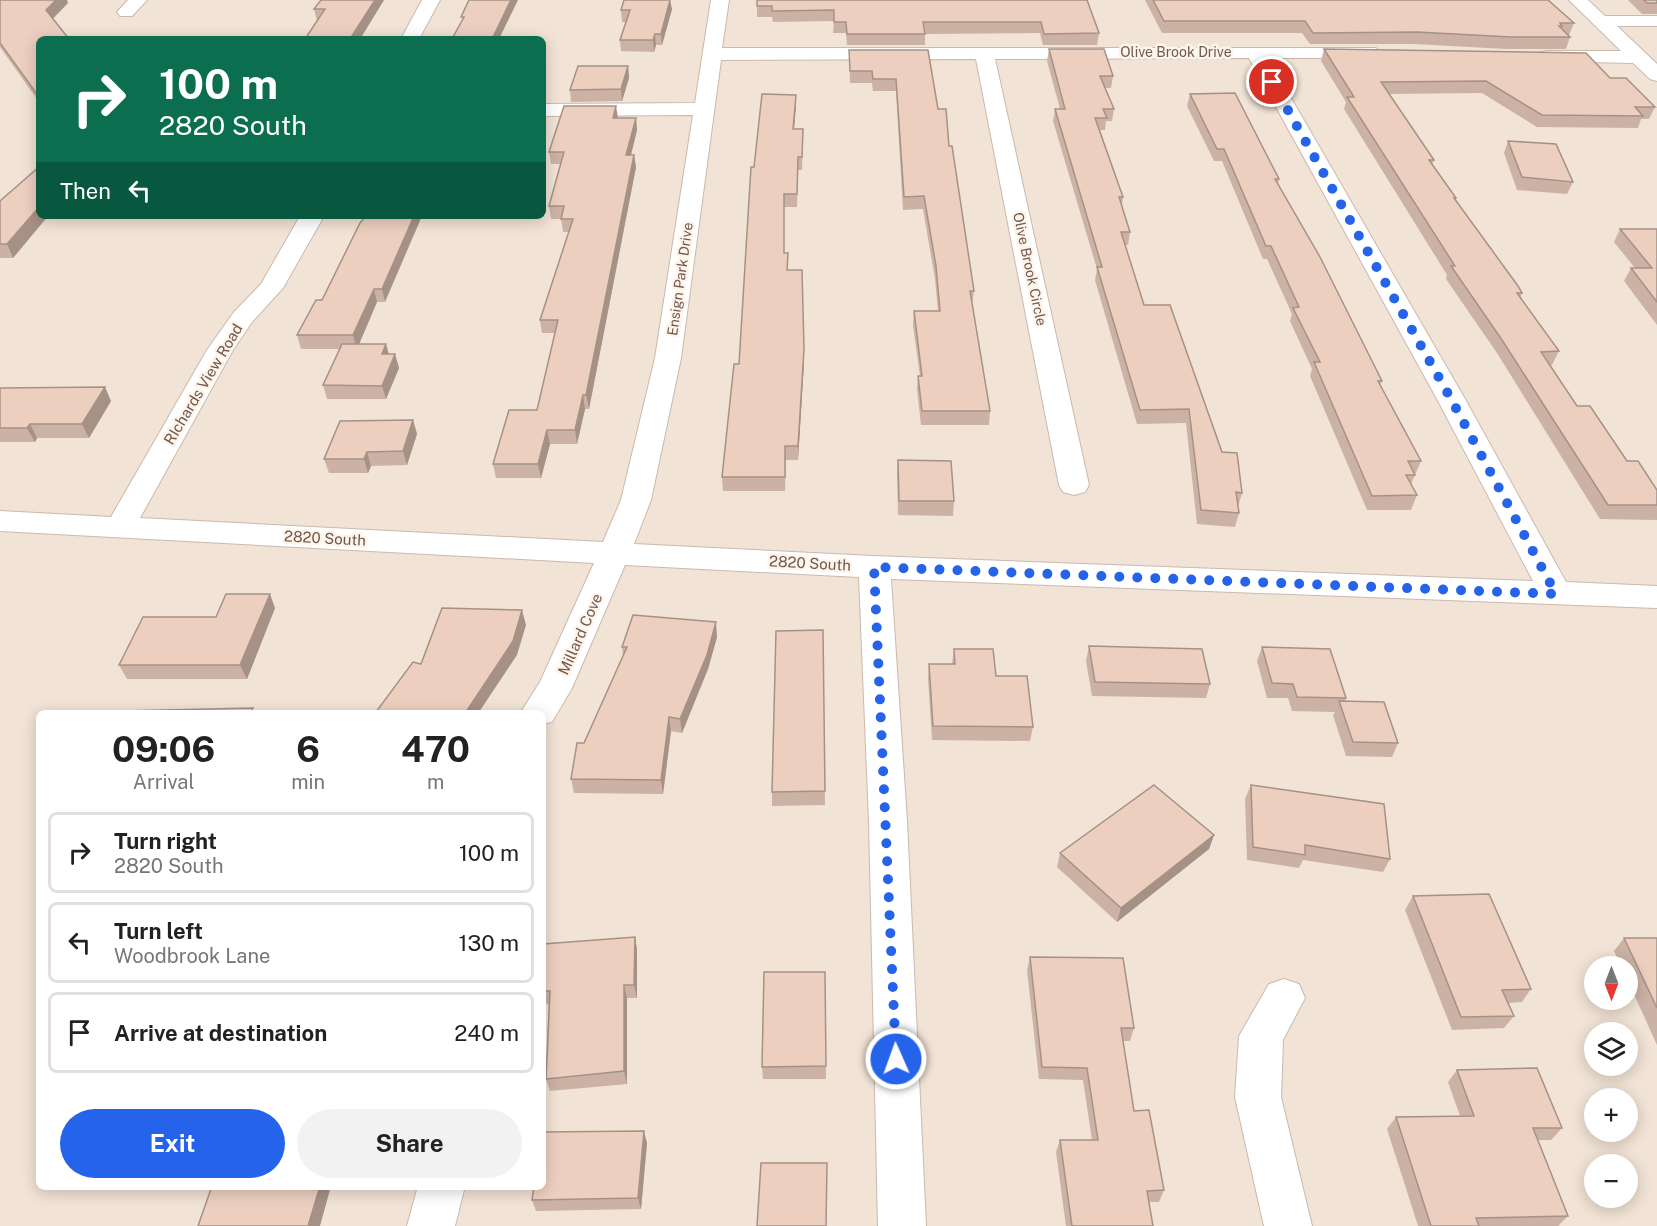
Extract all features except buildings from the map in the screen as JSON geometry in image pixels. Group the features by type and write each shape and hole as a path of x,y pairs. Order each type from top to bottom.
{"street":[{"path":"412,36 431,0"},
{"name":"Ensign Park Drive","path":"616,553 636,500 666,368 714,54 720,0"},
{"path":"1578,0 1657,75"},
{"path":"1600,21 1657,21"},
{"path":"1255,52 1445,389 1556,594"},
{"name":"Olive Brook Drive","path":"714,54 1391,52"},
{"name":"Olive Brook Circle","path":"984,53 1074,485"},
{"path":"1530,57 1637,57"},
{"path":"546,110 704,109"},
{"name":"RIchards View Road","path":"120,527 220,350 243,317 271,288 310,219"},
{"name":"2820 South","path":"0,522 874,567 1657,597"},
{"name":"Millard Cove","path":"540,710 555,688 616,553"},
{"path":"874,567 888,821 902,1226"},
{"path":"1284,998 1261,1036 1258,1096 1288,1226"},
{"path":"431,1226 441,1190"}],"shaded area":[{"path":"0,0 1657,0 1657,1226 0,1226"}],"route":[{"path":"896,1059 888,821 874,567 1556,594 1451,399 1272,82"}]}
